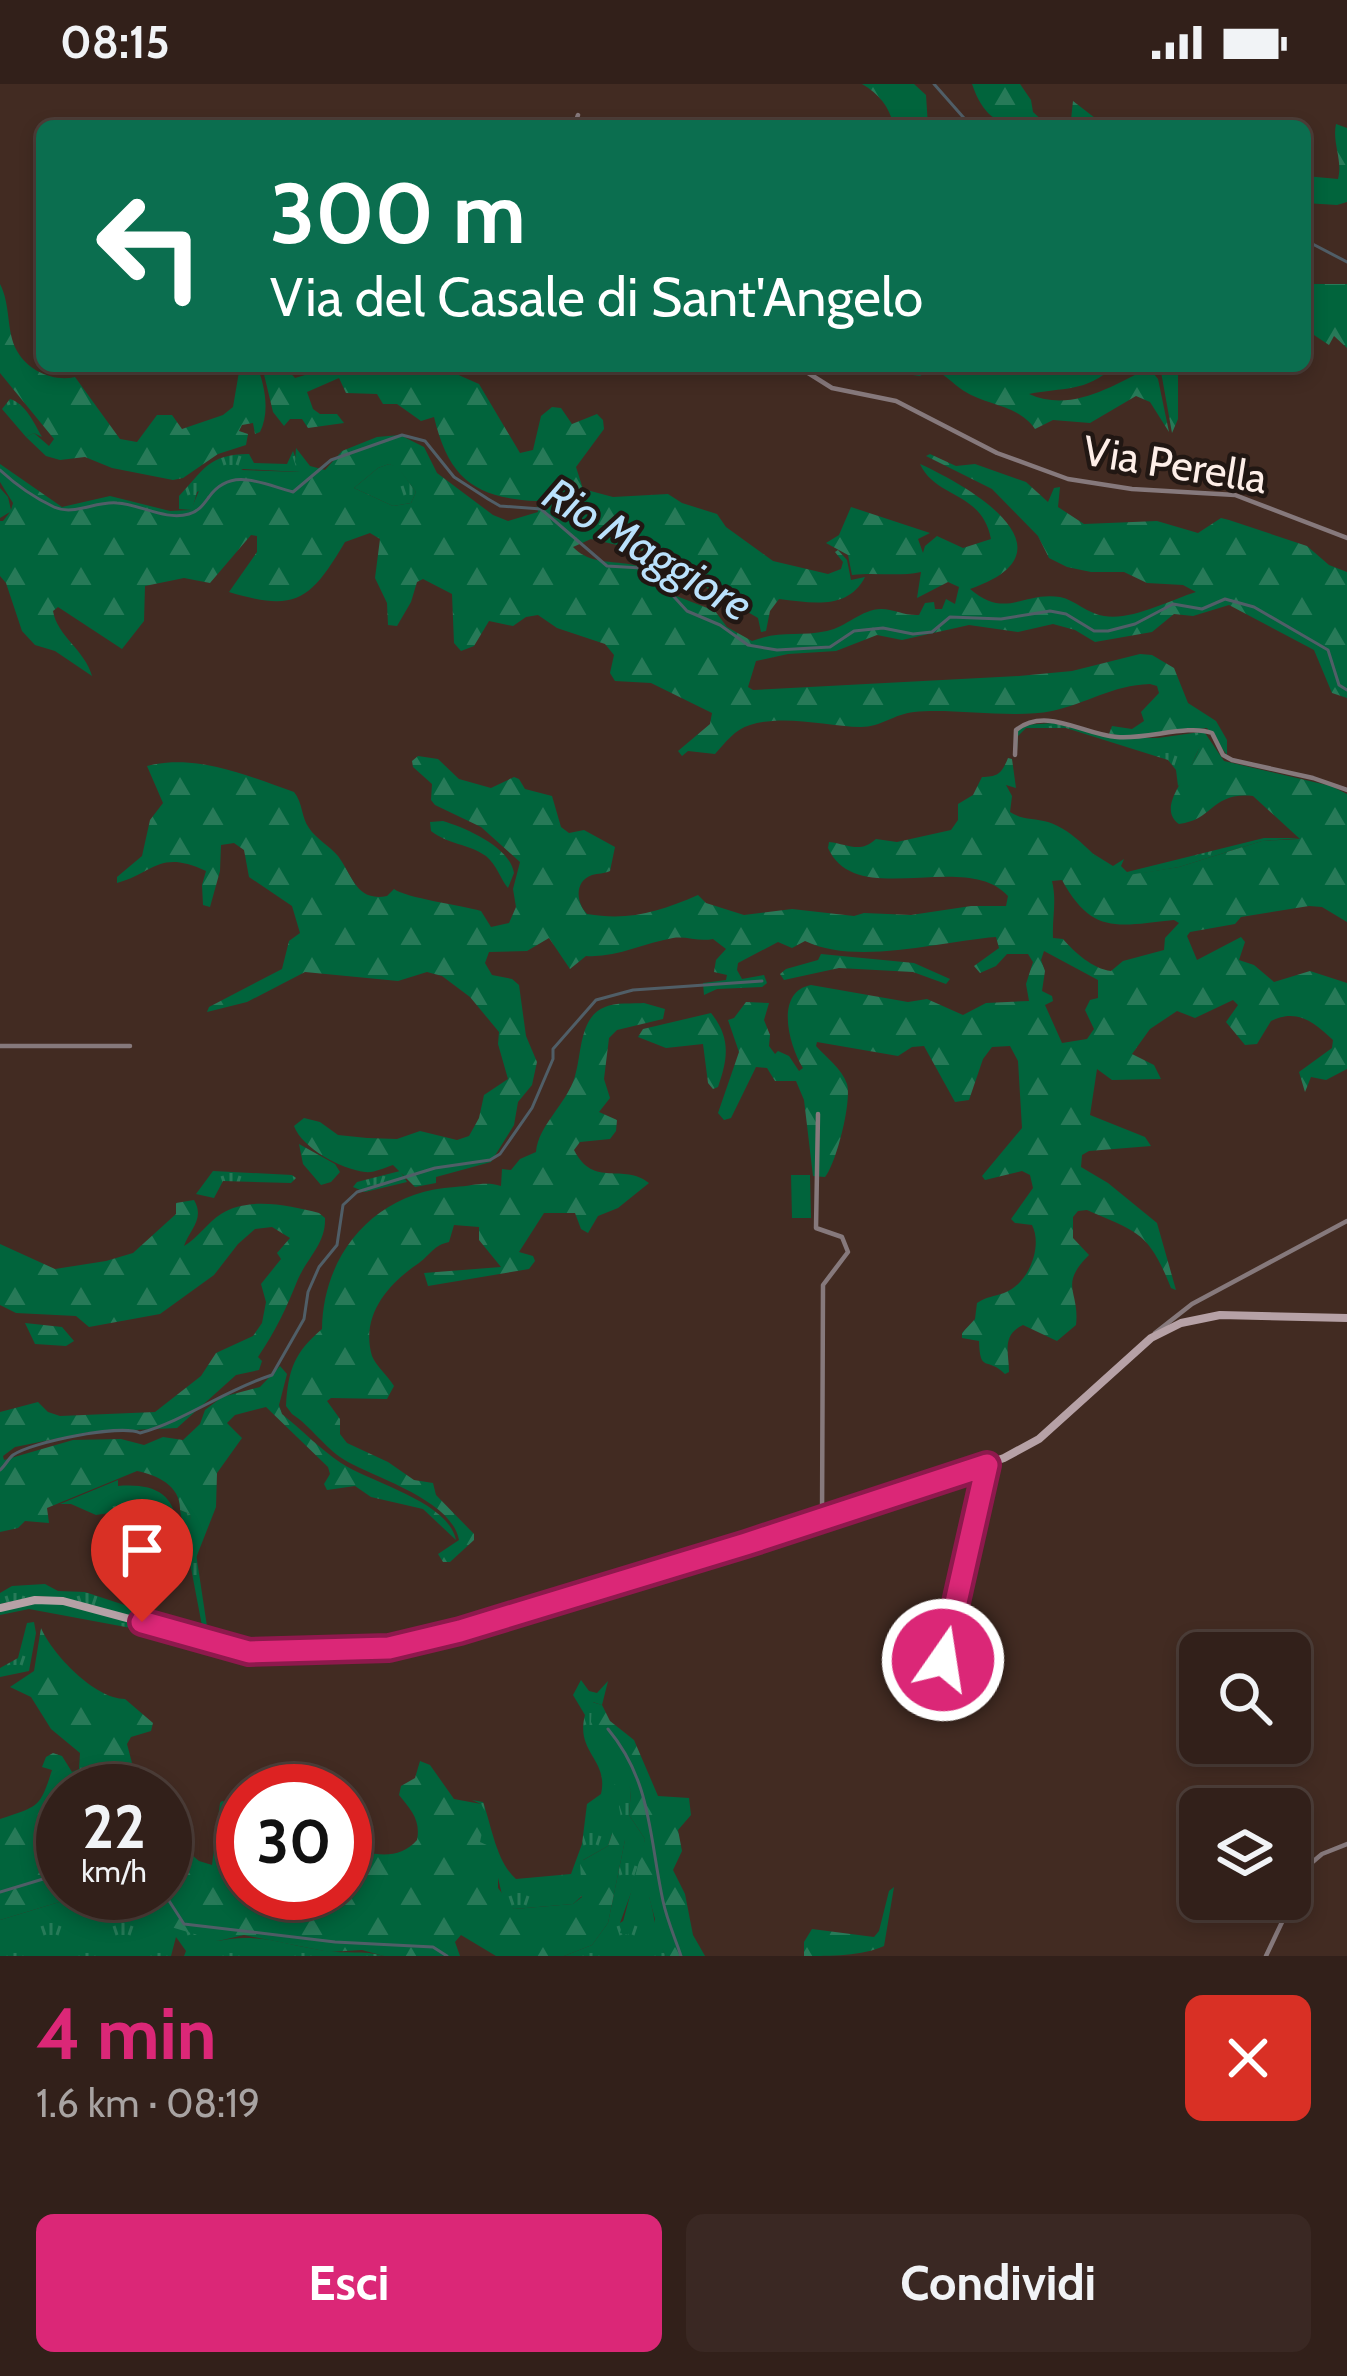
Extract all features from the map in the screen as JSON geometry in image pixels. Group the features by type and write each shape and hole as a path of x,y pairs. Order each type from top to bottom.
{"main road":[{"path":"0,1608 35,1600 63,1601 249,1652 371,1651 460,1631 987,1465 1034,1442 1147,1342 1181,1323 1210,1316 1347,1318"}],"street":[{"path":"576,120 578,115"},
{"name":"Via Perella","path":"807,372 832,388 887,397 997,453 1068,479 1132,489 1243,496 1347,538"},
{"path":"1015,755 1015,733 1031,722 1066,722 1114,737 1203,730 1212,734 1223,755 1232,760 1347,790"},
{"path":"0,1046 130,1046"},
{"path":"818,1114 816,1228 842,1237 848,1252 822,1287 822,1520"},
{"path":"1147,1342 1190,1305 1347,1220"},
{"path":"936,1692 987,1465"},
{"path":"1266,1956 1309,1865 1347,1844"}],"green space":[{"path":"862,84 914,84 926,95 928,120 892,120"},
{"path":"972,84 1020,84 1042,120 998,120 978,99"},
{"path":"1073,101 1095,118 1118,120 1071,120"},
{"path":"1336,124 1347,128 1347,202 1311,203 1311,177 1338,179"},
{"path":"0,284 14,344 22,358 36,372 75,377 120,439 137,442 157,415 172,415 182,429 223,415 233,407 239,372 259,372 266,408 260,432 255,434 253,423 242,425 239,431 248,434 246,445 218,454 173,480 112,468 85,457 60,460 46,456 26,437 34,433 49,446 54,439 0,373"},
{"path":"1311,284 1347,284 1347,348 1334,336 1329,345 1314,335"},
{"path":"263,372 290,372 295,378 313,372 452,372 479,384 520,453 533,450 541,416 552,407 561,408 572,424 597,414 604,429 576,467 583,489 613,497 668,494 717,514 726,527 773,561 828,574 841,569 838,550 847,560 851,580 865,577 858,588 839,600 779,599 770,611 766,631 761,632 758,618 643,551 591,539 573,547 596,560 647,570 666,592 715,611 727,627 752,641 827,631 874,610 919,615 925,603 934,602 935,609 942,609 946,599 955,604 959,587 948,582 917,598 921,572 852,575 848,555 826,543 839,535 851,507 930,533 918,539 923,553 937,536 963,548 991,539 978,512 937,484 920,464 987,503 1016,539 1016,557 1002,574 970,589 983,598 1005,604 1060,597 1098,615 1115,617 1196,592 1183,585 1147,583 1124,572 1067,567 1049,558 1038,536 992,489 926,456 930,454 956,466 975,464 1026,482 1048,502 1054,488 1060,487 1058,507 1084,524 1157,521 1198,533 1221,518 1229,520 1307,546 1329,565 1347,572 1347,698 1332,693 1314,650 1229,605 1193,616 1174,614 1152,632 1095,642 1053,624 1018,632 969,625 902,640 877,635 836,651 756,661 748,687 1019,676 1152,655 1174,668 1188,703 1216,721 1227,740 1227,755 1207,728 1133,737 1109,734 1112,726 1132,729 1144,721 1141,712 1159,693 1150,684 1036,713 914,712 861,727 763,722 740,730 715,754 688,751 682,756 678,751 710,724 712,713 651,683 615,681 610,673 614,655 605,644 557,628 538,615 513,626 489,621 474,646 461,651 454,643 452,594 423,579 417,582 397,626 388,625 387,603 375,578 380,539 370,533 345,542 311,589 286,601 229,592 257,552 257,536 251,535 210,583 184,578 145,586 144,621 122,649 58,607 53,611 56,620 92,676 55,651 35,645 22,631 0,576 0,521 10,512 0,518 0,488 11,510 13,503 0,482 0,464 62,507 110,496 170,511 191,510 212,469 300,472 296,448 310,466 325,470 342,451 377,437 400,435 424,447 437,473 493,515 508,521 538,512 537,501 497,495 468,481 448,456 434,417 421,421 397,404 383,404 377,394 346,393 339,378 307,392 313,409 337,414 344,423 308,428 302,419 290,419 284,426 273,412","holes":["389,464 398,468 416,492 411,503 393,506 354,488"]},
{"path":"1107,372 1084,385 1029,394 1060,400 1091,395 1141,372 1152,372 1158,379 1169,432 1150,402 1136,396 1090,423 1053,420 1035,429 1021,415 973,396 940,373"},
{"path":"1161,372 1178,372 1178,419 1172,433"},
{"path":"10,399 25,410 42,437 34,433 26,437 2,409"},
{"path":"293,451 301,472 243,469 197,492 192,510 179,509 179,496 215,460 249,454 254,463 287,464"},
{"path":"389,464 398,467 416,492 411,503 393,506 354,488"},
{"path":"1053,723 1113,738 1200,732 1203,740 1178,786 1176,770 1168,760 1066,728 1026,728 1018,736 1017,750 1017,731 1025,725"},
{"path":"1200,732 1205,733 1224,761 1347,794 1347,922 1322,907 1309,906 1241,917 1235,924 1187,936 1197,960 1241,937 1245,942 1239,960 1254,965 1274,982 1310,971 1347,983 1347,1069 1326,1080 1311,1077 1305,1092 1299,1072 1332,1048 1333,1040 1312,1023 1289,1016 1271,1021 1257,1044 1245,1045 1226,1022 1238,1005 1233,1000 1195,1018 1177,1011 1150,1029 1132,1054 1154,1065 1161,1079 1112,1080 1097,1069 1090,1115 1145,1137 1151,1146 1089,1151 1082,1155 1081,1167 1157,1223 1176,1290 1141,1237 1087,1210 1078,1211 1073,1217 1073,1238 1089,1255 1072,1282 1076,1325 1057,1341 1023,1325 1016,1329 1009,1339 1009,1372 1005,1374 983,1361 979,1341 962,1338 962,1333 975,1319 977,1303 1020,1282 1035,1253 1032,1225 1011,1219 1033,1188 1030,1175 1022,1171 985,1180 982,1176 1022,1128 1018,1061 1010,1046 992,1047 969,1100 955,1102 924,1046 898,1056 817,1042 841,1073 848,1093 842,1132 825,1177 813,1176 804,1100 796,1081 775,1081 767,1068 756,1067 731,1118 724,1120 718,1113 739,1052 728,1020 746,1002 769,1003 764,1020 769,1046 775,1054 789,1056 799,1071 803,1068 788,1021 792,998 799,990 811,985 908,1002 927,999 963,1015 986,1003 1029,1001 1026,984 1033,962 1028,954 1007,954 980,973 974,966 999,948 996,937 874,952 826,948 805,941 792,948 778,942 738,963 742,979 764,975 767,983 762,987 717,989 704,995 703,983 726,980 727,975 714,972 716,960 726,949 713,939 673,938 619,953 586,956 570,969 549,938 527,951 489,952 485,963 492,975 519,985 526,1036 537,1062 532,1085 518,1102 514,1125 491,1162 415,1187 393,1165 365,1172 334,1162 305,1142 294,1126 304,1118 338,1135 397,1139 420,1131 457,1140 469,1136 484,1095 508,1079 499,1032 470,997 442,976 427,972 398,981 305,972 247,1002 207,1012 282,969 289,941 300,933 292,906 249,877 244,850 234,843 221,845 210,907 203,905 206,871 190,865 167,862 117,883 117,877 142,856 150,820 163,803 147,766 184,762 222,768 294,792 309,828 368,895 387,896 394,889 481,911 491,927 509,923 516,907 513,889 520,862 481,827 435,805 432,784 413,767 418,756 438,759 459,779 491,788 519,779 525,789 552,796 561,827 569,833 584,830 615,847 610,871 586,878 580,887 583,909 602,916 644,914 698,895 706,903 744,915 792,909 854,916 911,915 1006,906 1008,896 989,883 862,875 842,866 828,848 829,842 859,847 876,839 897,842 951,830 958,820 958,804 973,795 982,777 999,773 1008,758 1012,759 1016,788 1006,785 1012,796 1010,812 1067,831 1116,877 1179,867 1262,841 1300,839 1253,796 1229,798 1179,824 1171,805 1200,743","holes":["1062,880 1084,910 1108,923 1179,923 1165,938 1164,950 1104,970 1063,939 1053,938 1052,881","1044,951 1098,980 1098,998 1090,1000 1085,1010 1094,1029 1087,1039 1062,1043 1045,1005 1053,1001 1052,996 1042,991"]},
{"path":"443,821 475,834 504,855 514,873 508,888 486,856 431,831 430,822"},
{"path":"1264,838 1301,838 1262,841 1179,867 1115,878 1092,853 1113,866 1124,859 1121,866 1127,872"},
{"path":"821,954 914,963 950,979 946,984 913,972 839,968 784,980 780,974 818,960"},
{"path":"644,1003 665,1009 663,1019 617,1030 609,1038 604,1079 610,1098 599,1112 617,1120 616,1131 610,1139 580,1142 574,1150 590,1169 629,1174 649,1183 618,1208 598,1216 588,1233 581,1229 575,1213 544,1213 519,1252 533,1256 529,1269 428,1286 424,1273 501,1267 479,1240 479,1227 454,1225 449,1242 397,1280 374,1314 369,1341 376,1364 394,1386 387,1399 327,1401 340,1419 340,1434 347,1443 414,1480 433,1483 436,1495 474,1534 474,1540 450,1562 443,1562 438,1554 459,1540 453,1526 429,1503 340,1457 292,1414 286,1406 291,1371 299,1354 322,1329 332,1275 360,1231 379,1213 427,1191 501,1186 502,1169 511,1170 520,1159 536,1152 542,1133 571,1086 590,1019 609,1005"},
{"path":"711,1013 726,1049 718,1087 713,1089 703,1044 666,1048 638,1037 643,1029"},
{"path":"299,1144 335,1164 340,1172 331,1182 321,1185 303,1164"},
{"path":"213,1171 296,1178 291,1183 223,1181 214,1198 196,1194"},
{"path":"400,1171 407,1182 365,1192 353,1187 357,1182"},
{"path":"791,1175 810,1175 811,1218 792,1218"},
{"path":"194,1200 197,1218 184,1246 221,1214 244,1205 283,1205 325,1218 320,1242 258,1357 262,1361 259,1370 236,1375 177,1428 89,1432 15,1447 4,1460 73,1440 121,1439 144,1445 163,1437 183,1440 200,1424 205,1410 222,1397 260,1387 280,1366 287,1374 279,1405 282,1414 341,1463 439,1514 456,1540 423,1509 371,1497 355,1486 327,1490 328,1467 266,1407 235,1415 227,1423 242,1438 217,1473 216,1507 194,1563 190,1514 180,1510 177,1494 166,1483 137,1471 47,1508 49,1523 25,1521 0,1532 0,1412 38,1402 60,1416 155,1412 201,1376 216,1353 253,1336 262,1323 266,1302 261,1284 290,1238 272,1227 255,1229 214,1275 160,1314 89,1327 76,1316 16,1313 0,1305 0,1244 55,1269 106,1261 133,1253 176,1214 176,1203"},
{"path":"25,1323 62,1327 74,1341 66,1346 35,1344"},
{"path":"118,1480 118,1486 144,1487 163,1495 174,1512 177,1539 161,1543 156,1514 150,1507 96,1515 60,1504"},
{"path":"180,1510 190,1514 208,1633 240,1643 348,1643 354,1648 245,1647 60,1598 37,1596 0,1604 0,1593 12,1586 45,1584 58,1591 85,1592 203,1631"},
{"path":"42,1602 63,1603 174,1636 29,1609 0,1615 0,1611"},
{"path":"34,1622 29,1671 0,1677 0,1668 18,1658 27,1623"},
{"path":"41,1628 76,1673 101,1692 125,1699 153,1723 151,1731 131,1737 127,1744 132,1764 79,1764 80,1753 51,1729 31,1697 10,1687 34,1671"},
{"path":"581,1680 597,1693 608,1681 602,1705 593,1702 631,1790 629,1815 645,1839 620,1923 640,1910 649,1896 666,1956 564,1956 592,1945 608,1923 625,1840 612,1834 608,1846 583,1860 584,1894 573,1904 514,1909 503,1899 495,1865 480,1842 481,1804 472,1800 483,1802 499,1853 516,1879 571,1874 582,1844 587,1804 601,1794 602,1782 584,1738 585,1715 573,1695"},
{"path":"592,1702 602,1705 610,1721 634,1740 658,1796 689,1798 691,1815 678,1830 682,1851 673,1870 685,1894 693,1935 705,1956 666,1956 653,1932 649,1897 628,1935 620,1933 645,1839 629,1815 631,1790 591,1722"},
{"path":"53,1753 67,1764 43,1764"},
{"path":"420,1761 430,1765 454,1799 481,1804 486,1813 480,1842 498,1850 498,1888 514,1909 573,1904 582,1897 580,1862 608,1846 615,1784 625,1840 608,1923 592,1945 564,1956 496,1956 461,1935 455,1942 460,1956 384,1956 362,1950 329,1952 244,1935 218,1941 171,1927 168,1920 192,1920 192,1855 212,1865 216,1834 216,1920 372,1920 372,1854 393,1854 417,1840 416,1821 399,1795 401,1786 415,1778"},
{"path":"36,1803 36,1909 0,1920 0,1819"},
{"path":"894,1887 884,1946 856,1954 804,1956 804,1942 812,1929 874,1937"},
{"path":"36,1909 36,1920 183,1920 218,1941 259,1939 384,1956 184,1956 186,1951 176,1937 171,1956 0,1956 0,1920"}],"waterway":[{"path":"934,84 966,120"},
{"path":"1311,243 1347,262"},
{"name":"Rio Maggiore","path":"0,470 54,507 117,503 180,516 196,511 227,482 259,482 293,492 331,460 402,435 425,441 454,477 500,506 541,509 607,566 641,568 655,576 687,611 720,625 748,645 777,650 830,647 854,631 883,628 913,634 932,632 950,617 1001,619 1050,611 1066,614 1094,631 1108,631 1135,624 1173,604 1202,609 1225,599 1254,607 1328,650 1339,685 1347,690"},
{"path":"0,1470 23,1450 96,1433 140,1433 272,1375 304,1319 308,1292 319,1267 337,1245 343,1205 357,1192 500,1154 532,1108 553,1049 596,1000 633,990 762,981"},
{"path":"608,1729 641,1790 665,1908 681,1956"},
{"path":"0,1892 36,1881"},
{"path":"181,1920 335,1942 433,1947 447,1956"}],"route":[{"path":"142,1622 249,1652 389,1648 746,1544 987,1465 943,1660"}]}
